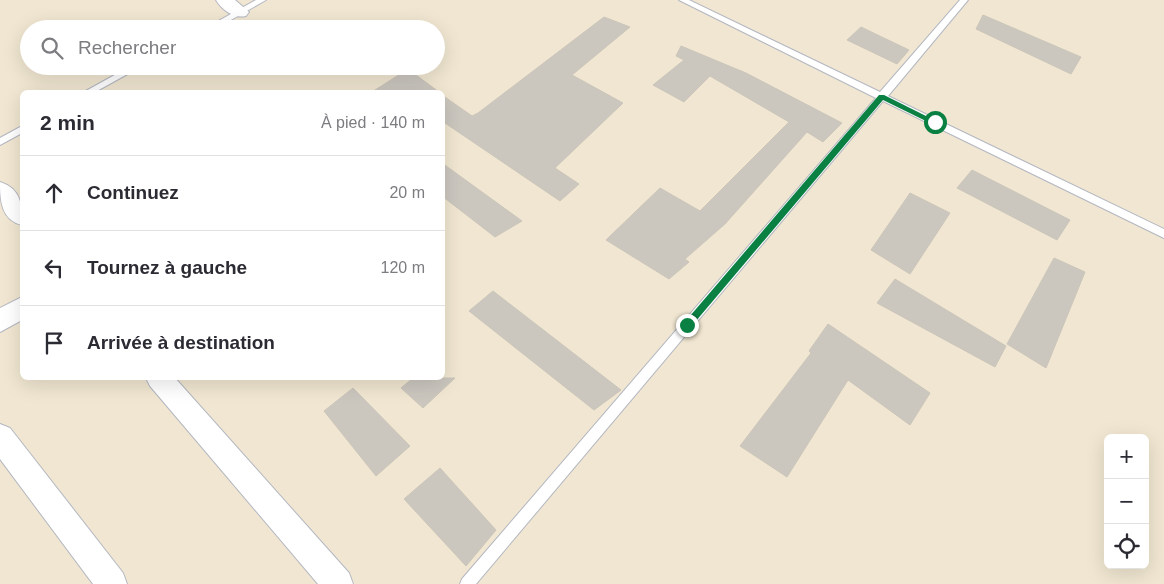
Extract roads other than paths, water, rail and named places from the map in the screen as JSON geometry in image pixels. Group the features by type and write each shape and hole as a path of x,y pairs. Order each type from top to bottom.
{"street":[{"path":"224,0 240,12"},
{"path":"0,190 20,215"},
{"path":"0,321 20,308"},
{"path":"161,380 338,584"},
{"path":"0,437 112,584"}],"lane":[{"path":"225,20 262,0"},
{"path":"683,0 1164,234"},
{"path":"467,584 964,0"},
{"path":"93,90 121,75"},
{"path":"0,142 20,131"}]}
